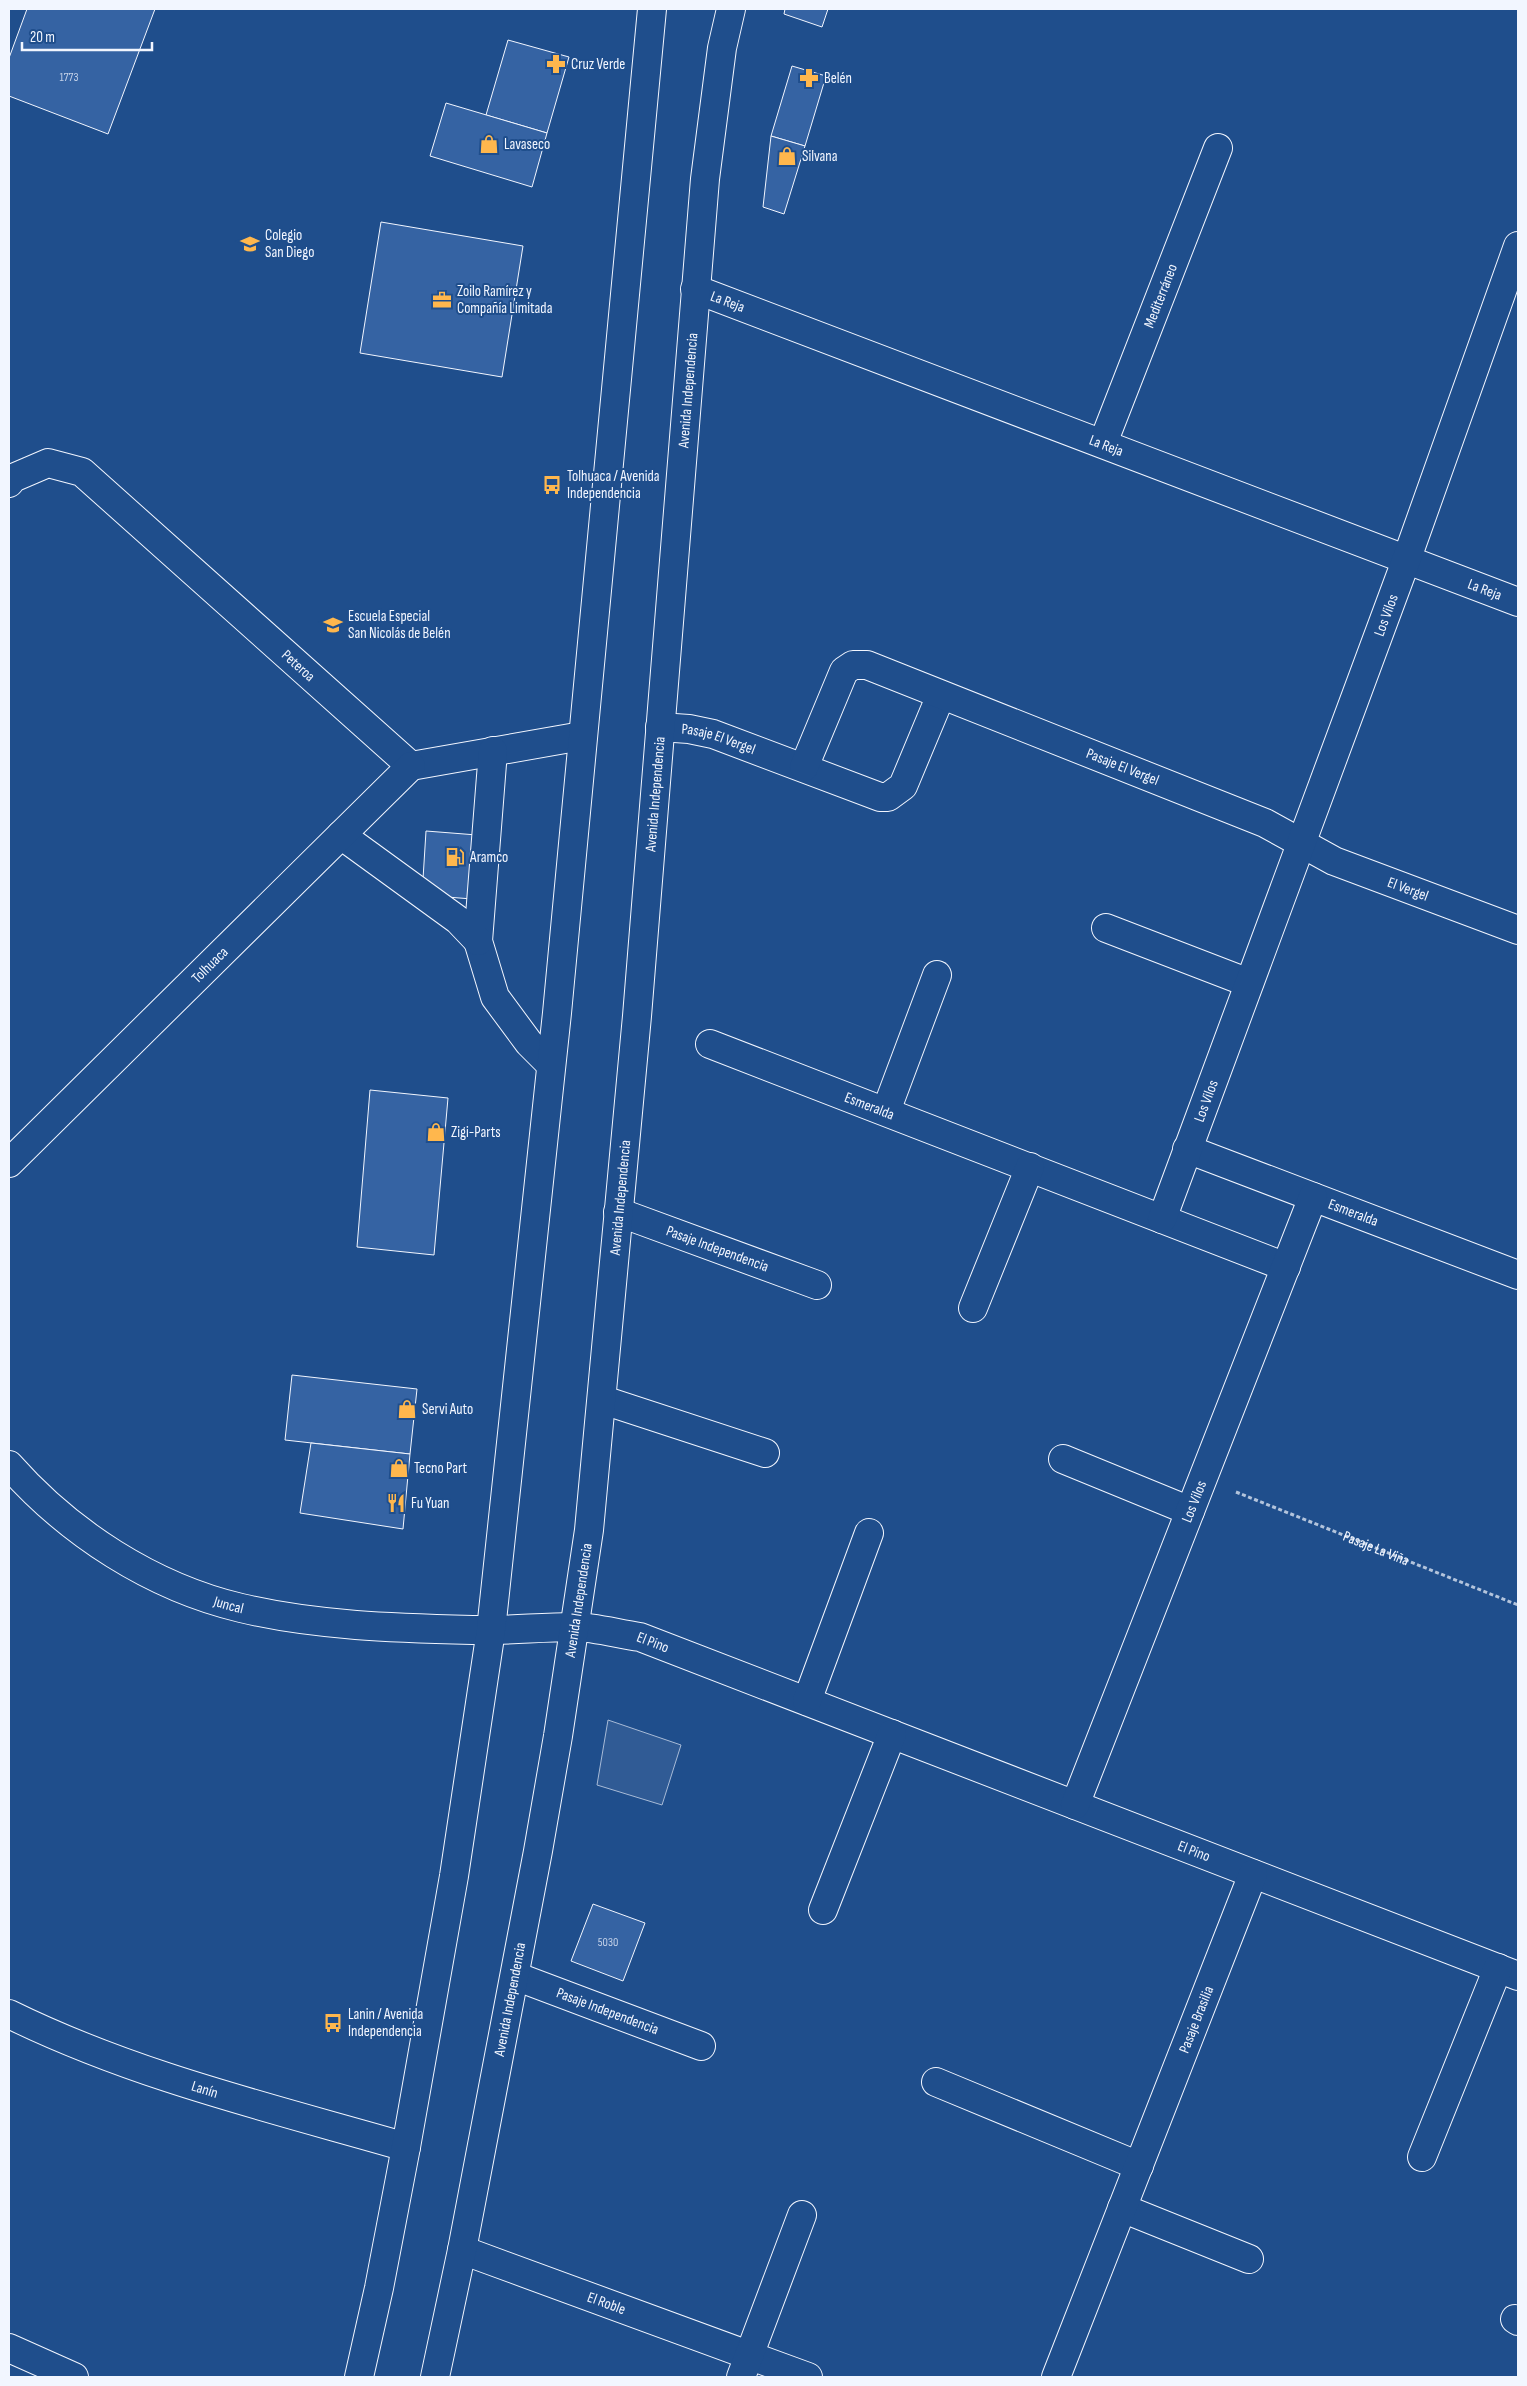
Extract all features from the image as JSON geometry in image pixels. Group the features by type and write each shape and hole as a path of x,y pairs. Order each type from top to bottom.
{"street":[{"path":"360,2377 380,2288 460,1839 491,1630 551,1065 652,9"},
{"name":"Avenida Independencia","path":"435,2377 462,2250 515,1976 553,1765 589,1530 660,727 705,179 722,48 731,9"},
{"name":"Mediterráneo","path":"1103,444 1218,148"},
{"name":"Los Vilos","path":"1162,1219 1406,558 1518,246"},
{"name":"La Reja","path":"695,289 1518,602"},
{"name":"Peteroa","path":"9,483 13,478 48,463 82,472 411,766"},
{"name":"Pasaje El Vergel","path":"804,767 844,671 853,665 867,665 1265,823 1301,843"},
{"name":"Pasaje El Vergel","path":"660,727 689,729 714,734 880,797 894,795 903,786 940,695"},
{"path":"411,766 582,736"},
{"path":"493,752 478,941 495,997 529,1043 551,1065"},
{"name":"Tolhuaca","path":"9,1163 411,766"},
{"path":"341,835 458,920 478,941"},
{"name":"El Vergel","path":"1301,843 1334,861 1518,930"},
{"path":"1106,928 1249,983"},
{"path":"886,1111 937,975"},
{"name":"Esmeralda","path":"710,1044 1286,1267"},
{"name":"Esmeralda","path":"1188,1149 1518,1275"},
{"path":"973,1308 1030,1167"},
{"name":"Los Vilos","path":"1075,1805 1313,1197"},
{"name":"Pasaje Independencia","path":"618,1212 817,1285"},
{"path":"602,1400 765,1453"},
{"path":"1063,1459 1190,1511"},
{"name":"Juncal","path":"9,1466 28,1486 85,1535 122,1559 156,1577 202,1596 240,1608 287,1617 417,1629 491,1630"},
{"path":"807,1701 870,1533"},
{"name":"El Pino","path":"491,1630 575,1627 640,1637 1508,1972 1422,2157"},
{"path":"823,1910 892,1734"},
{"name":"Pasaje Brasilia","path":"1056,2377 1253,1874"},
{"name":"Pasaje Independencia","path":"515,1976 701,2046"},
{"name":"Lanín","path":"9,2014 44,2031 138,2069 406,2146"},
{"path":"936,2082 1139,2166"},
{"path":"1122,2208 1249,2259"},
{"path":"745,2366 802,2215"},
{"name":"El Roble","path":"462,2250 745,2366 808,2377"},
{"path":"9,2348 74,2377"}],"path":[{"name":"Pasaje La Viña","path":"1234,1491 1518,1605"}],"shaded area":[{"path":"608,1720 681,1745 662,1805 597,1785"}],"building":[{"path":"27,9 155,9 108,134 9,96 9,58"},
{"path":"785,9 828,9 822,27 784,14"},
{"path":"508,40 569,57 547,133 486,115"},
{"path":"792,66 826,76 805,146 771,136"},
{"name":"Lavaseco","path":"446,103 547,133 532,187 430,156"},
{"path":"771,136 805,146 784,214 763,207"},
{"name":"Zoilo Ramírez y Compañía Limitada","path":"381,222 523,246 502,377 360,353"},
{"path":"426,831 477,835 472,899 422,895"},
{"path":"370,1090 448,1098 434,1255 357,1247"},
{"path":"292,1375 417,1389 410,1454 285,1440"},
{"path":"311,1443 410,1454 403,1529 300,1513"},
{"path":"593,1904 645,1923 623,1981 571,1961"}],"place":[{"name":"Cruz Verde","path":"556,64"},
{"name":"Belén","path":"809,78"},
{"name":"Lavaseco","path":"489,144"},
{"name":"Silvana","path":"787,156"},
{"name":"Colegio San Diego","path":"250,244"},
{"name":"Zoilo Ramírez y Compañía Limitada","path":"442,300"},
{"name":"Tolhuaca / Avenida Independencia","path":"552,485"},
{"name":"Escuela Especial San Nicolás de Belén","path":"333,625"},
{"name":"Aramco","path":"455,857"},
{"name":"Zigi-Parts","path":"436,1132"},
{"name":"Servi Auto","path":"407,1409"},
{"name":"Tecno Part","path":"399,1468"},
{"name":"Fu Yuan","path":"396,1503"},
{"name":"Lanin / Avenida Independencia","path":"333,2023"}]}
